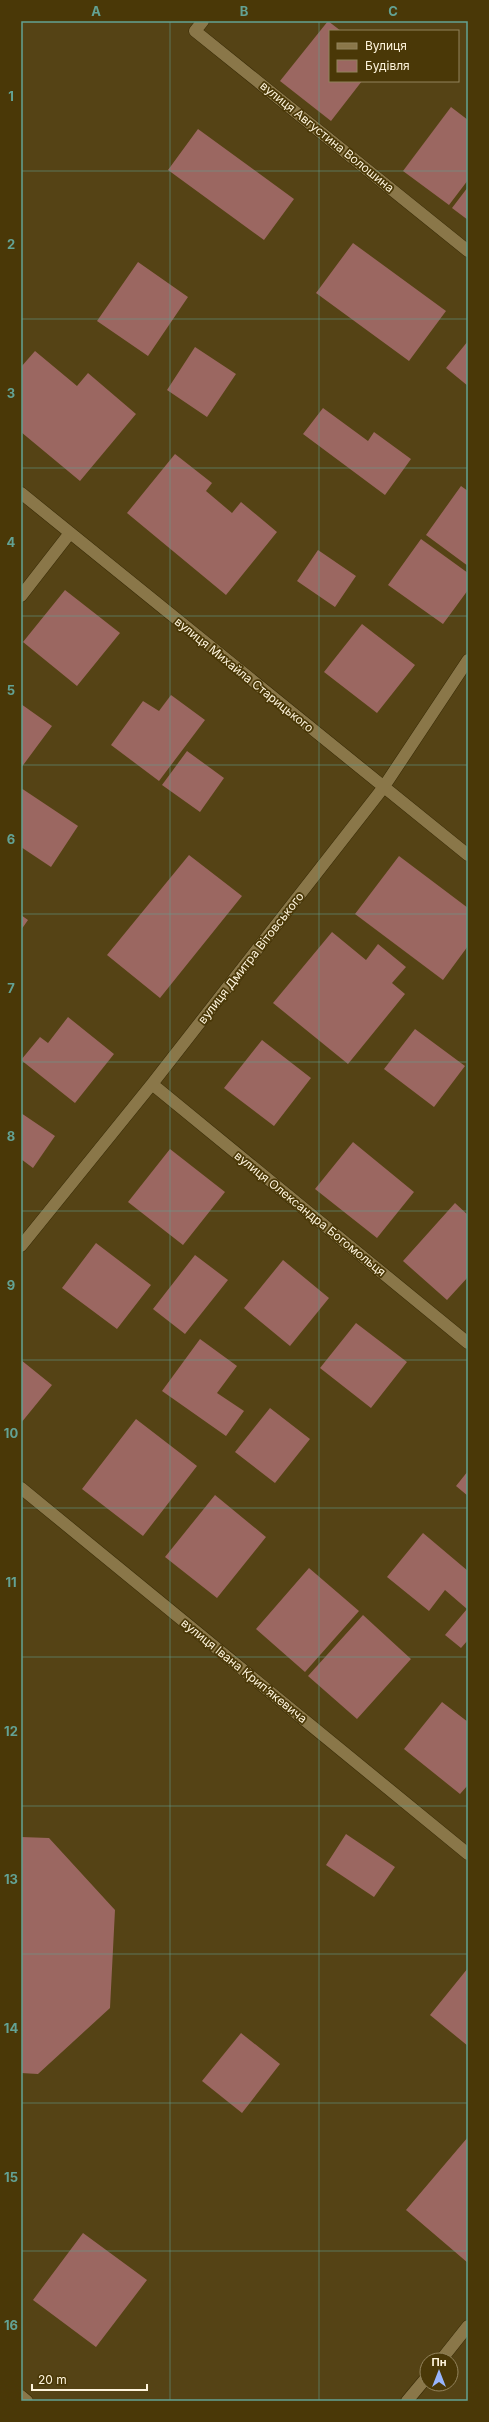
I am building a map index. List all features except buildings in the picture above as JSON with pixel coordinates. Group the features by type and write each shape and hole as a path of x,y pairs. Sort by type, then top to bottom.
{"street":[{"name":"вулиця Августина Волошина","path":"203,21 195,31 468,251"},
{"name":"вулиця Михайла Старицького","path":"21,493 383,788 468,855"},
{"path":"21,596 70,533"},
{"name":"вулиця Дмитра Вітовського","path":"21,1246 152,1084 383,788 468,660"},
{"name":"вулиця Олександра Богомольця","path":"152,1084 468,1343"},
{"name":"вулиця Івана Крипʼякевича","path":"21,1488 468,1854"},
{"path":"447,2352 468,2326"},
{"path":"407,2401 419,2387"},
{"path":"21,2396 27,2401"}]}
